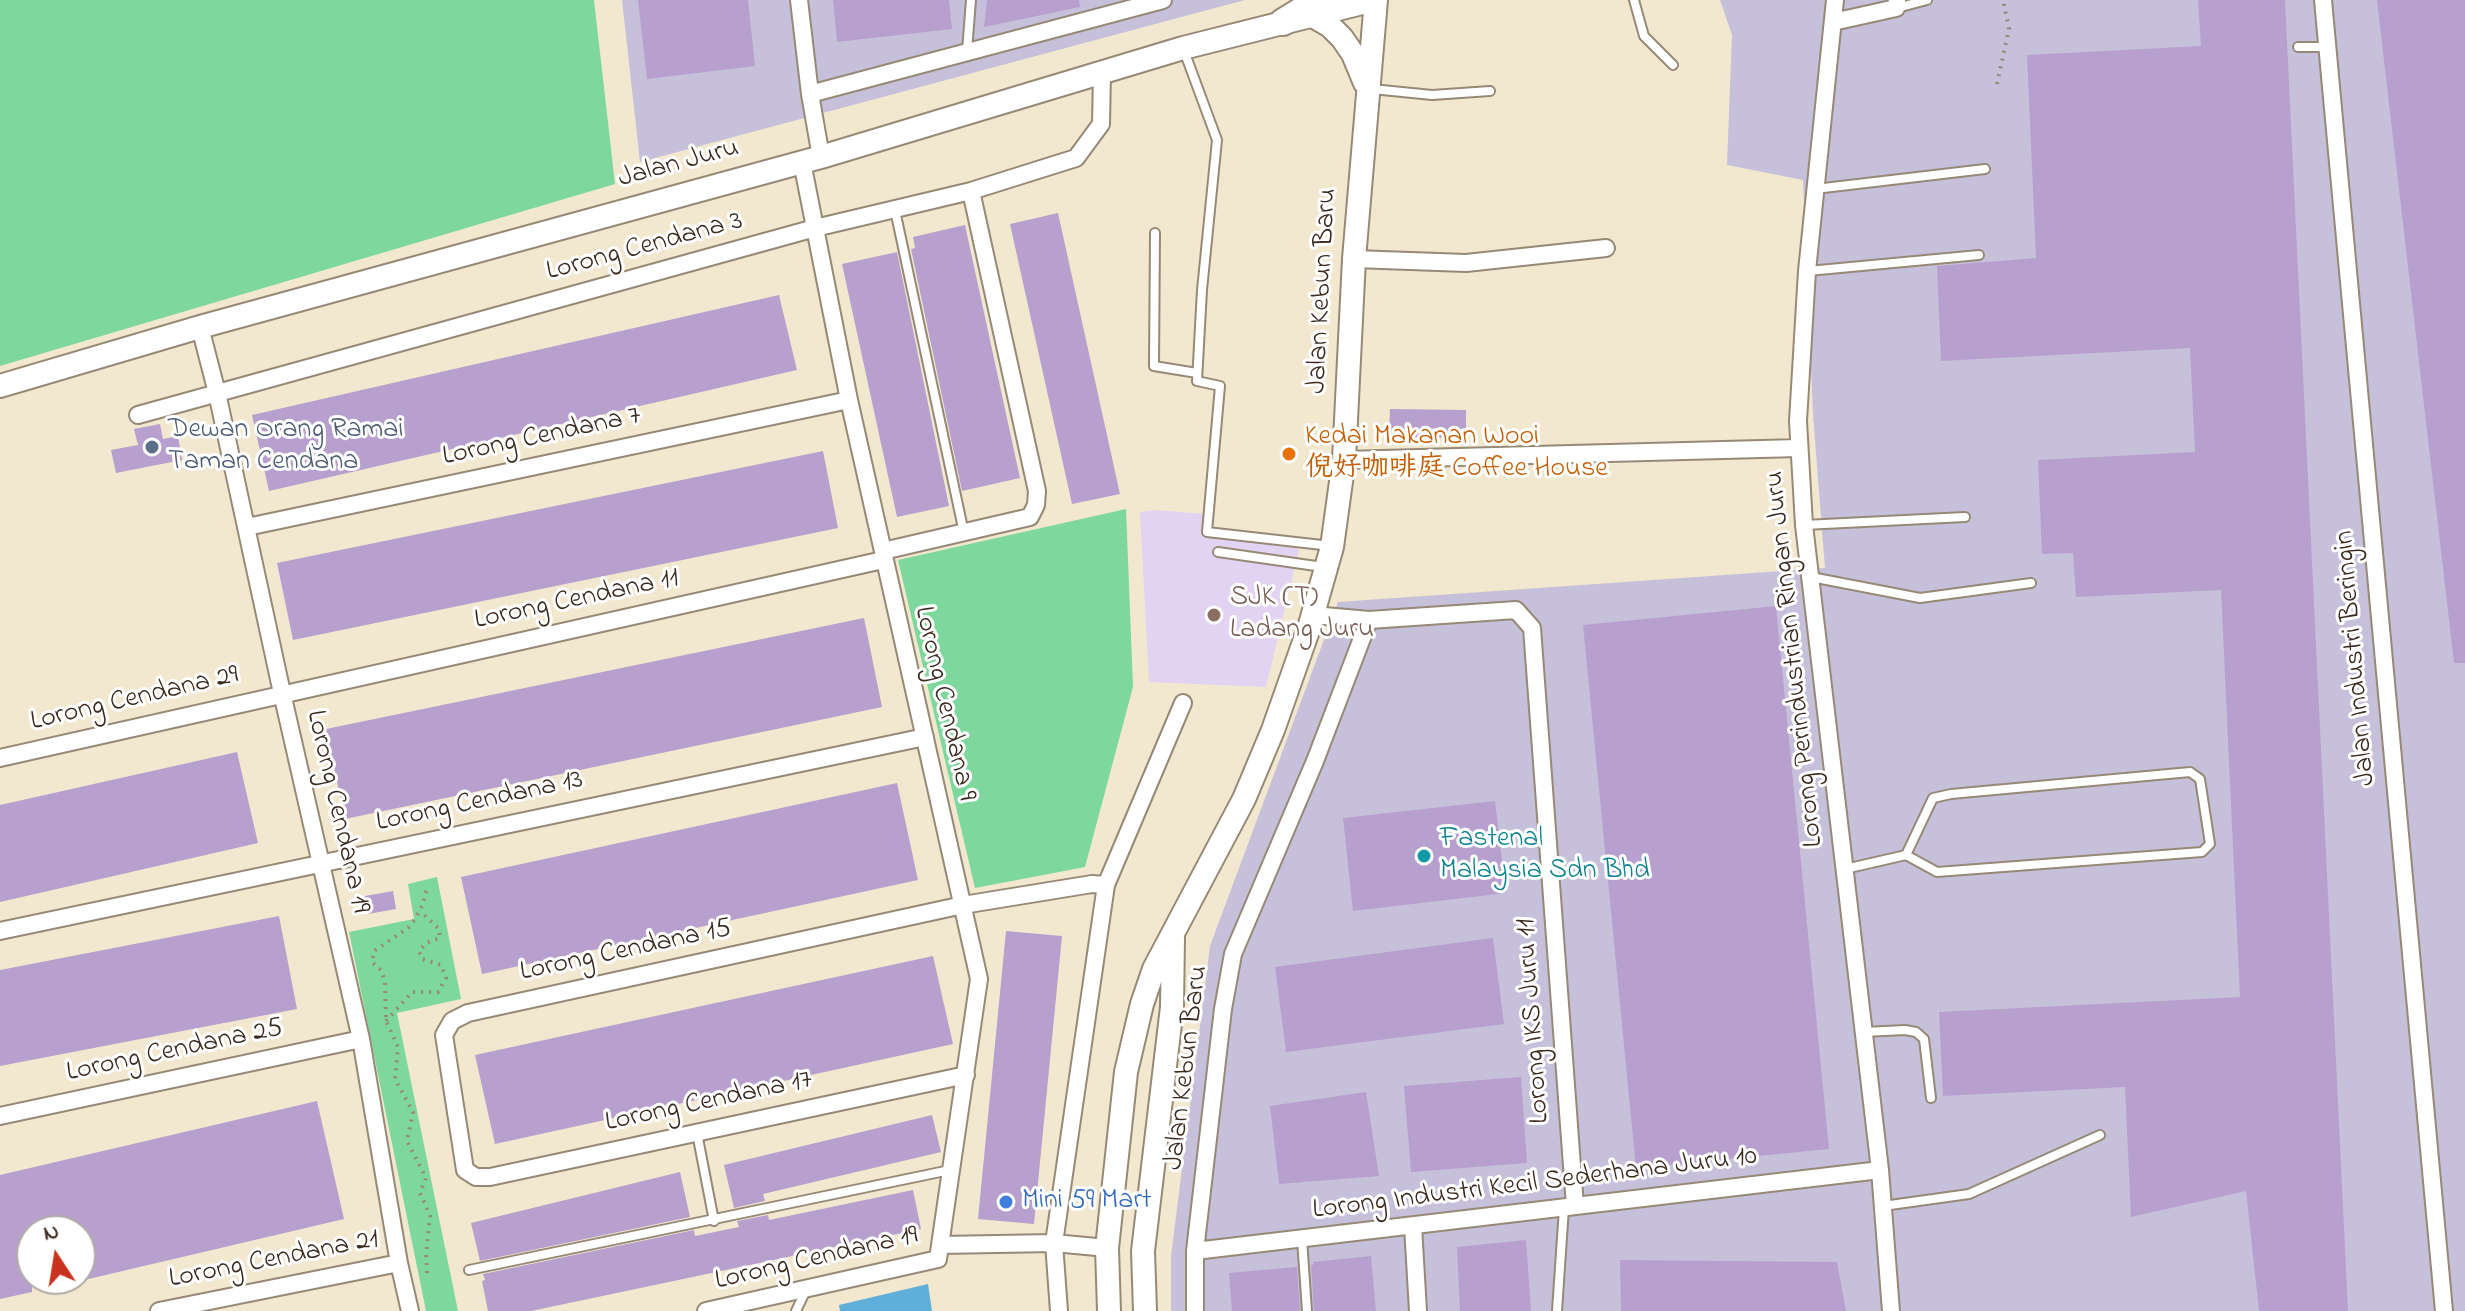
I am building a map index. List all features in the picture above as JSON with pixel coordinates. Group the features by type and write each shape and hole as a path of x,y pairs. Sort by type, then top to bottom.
{"main road":[{"path":"1283,22 1315,8"}],"street":[{"name":"Lorong Cendana 9","path":"799,0 810,94 815,228 849,400 979,979 939,1252"},
{"path":"810,94 967,52 1100,9 1163,0"},
{"path":"1315,8 1375,0"},
{"name":"Jalan Kebun Baru","path":"1109,1311 1107,1248 1126,1072 1154,969 1244,799 1273,730 1330,557 1344,460 1354,259 1375,0"},
{"name":"Lorong Perindustrian Ringan Juru","path":"1835,0 1807,271 1799,448 1804,525 1880,1170 1891,1311"},
{"name":"Jalan Industri Beringin","path":"2323,0 2444,1311"},
{"path":"1833,22 1896,4"},
{"path":"1315,8 1353,54 1367,88"},
{"name":"Jalan Juru","path":"0,386 200,327 811,160 1183,48 1283,22"},
{"name":"Lorong Cendana 3","path":"138,415 815,228 971,191 1076,158 1101,124 1102,73"},
{"name":"Lorong Cendana 11","path":"282,693 883,555 1030,517 1036,505 1037,491 971,191"},
{"path":"1354,259 1466,263 1606,248"},
{"name":"Lorong Cendana 19","path":"200,327 361,1039 410,1311"},
{"name":"Lorong Cendana 7","path":"247,527 849,400"},
{"path":"1344,460 1799,448"},
{"name":"Lorong IKS Juru 11","path":"1313,615 1369,620 1516,610 1532,628 1570,1207"},
{"name":"Jalan Kebun Baru","path":"1195,1311 1195,1251 1223,1009 1233,954 1315,761 1369,620"},
{"name":"Lorong Cendana 29","path":"0,758 282,693"},
{"path":"1059,1311 1054,1243 1106,885 1183,703"},
{"name":"Lorong Cendana 13","path":"0,931 925,737"},
{"name":"Lorong Cendana 15","path":"465,1170 444,1035 452,1021 468,1013 963,905 1092,884 1106,885"},
{"name":"Jalan Kebun Baru","path":"1145,1311 1143,1251 1172,1007 1173,937"},
{"name":"Lorong Cendana 25","path":"0,1116 361,1039"},
{"name":"Lorong Cendana 17","path":"465,1170 476,1177 490,1177 966,1075"},
{"name":"Lorong Industri Kecil Sederhana Juru 10","path":"1195,1251 1880,1170"},
{"path":"1413,1226 1418,1311"},
{"name":"Lorong Cendana 19","path":"706,1311 807,1289 939,1252 1054,1243 1107,1248"},
{"name":"Lorong Cendana 21","path":"159,1311 399,1263"}],"lane":[{"path":"967,52 971,0"},
{"path":"1634,0 1644,36 1673,65"},
{"path":"1896,4 1927,0"},
{"path":"2298,47 2327,47"},
{"path":"1183,48 1217,140 1197,373 1197,381 1220,386 1207,532 1330,557"},
{"path":"1367,88 1432,95 1490,91"},
{"path":"1814,189 1985,169"},
{"path":"895,210 964,533"},
{"path":"1155,233 1154,366 1197,373"},
{"path":"1807,271 1979,255"},
{"path":"1804,525 1965,517"},
{"path":"1218,552 1330,557"},
{"path":"1811,577 1920,598 2031,583"},
{"path":"1845,869 1906,855 1937,872 2202,852 2210,844 2200,779 2190,772 1933,798 1906,855"},
{"path":"1864,1032 1905,1030 1916,1032 1924,1039 1931,1098"},
{"path":"697,1132 714,1221"},
{"path":"1883,1206 1969,1194 2100,1135"},
{"path":"469,1270 951,1170"},
{"path":"1557,1311 1570,1207"},
{"path":"1302,1239 1307,1311"},
{"path":"796,1311 807,1289"}],"path":[{"path":"1997,84 2009,29 2003,0"},
{"path":"427,1273 430,1216 420,1193 426,1178 407,1141 413,1112 395,1079 398,1047 386,1021 385,981 381,970 372,962 374,951 408,928 420,911 429,886"},
{"path":"386,1021 412,992 438,992 446,978 441,965 422,959 419,951 426,943 440,938 439,929 420,911"}],"shaded area":[{"path":"622,0 1245,0 640,162"},
{"path":"1720,0 2465,0 2465,1311 1171,1311 1171,1256 1210,946 1338,602 1825,568 1813,415 1803,180 1727,165 1732,35"},
{"name":"SJK (T) Ladang Juru","path":"1156,510 1203,514 1202,535 1299,549 1266,687 1149,682 1140,512"}],"green space":[{"path":"0,0 594,0 615,184 0,366"},
{"path":"1126,509 1133,687 1085,867 975,888 898,560"},
{"path":"437,877 461,999 397,1013 458,1311 426,1311 349,932 414,919 408,884"}],"water":[{"path":"928,1284 932,1311 840,1311 839,1305"}],"building":[{"path":"638,0 748,0 755,66 647,79"},
{"path":"833,0 949,0 952,29 837,42"},
{"path":"987,0 1079,0 1080,7 984,27"},
{"path":"2198,0 2285,0 2348,1311 2259,1311 2246,1191 2131,1217 2125,1087 1943,1096 1939,1012 2240,997 2221,590 2076,597 2073,553 2042,554 2038,460 2195,452 2190,348 1941,361 1937,266 2036,258 2027,55 2201,46"},
{"path":"2377,0 2465,0 2465,663 2454,663"},
{"path":"1058,213 1120,494 1072,504 1010,224"},
{"path":"965,225 1020,478 962,491 911,249 915,248 913,237"},
{"path":"897,252 949,506 897,517 842,264"},
{"path":"779,295 797,370 269,491 252,415"},
{"path":"1390,409 1466,410 1466,438 1389,437"},
{"name":"Dewan Orang Ramai Taman Cendana","path":"160,424 163,439 178,436 182,460 116,473 111,450 138,445 134,429"},
{"path":"823,451 838,528 293,640 277,563"},
{"path":"1776,606 1829,1149 1636,1168 1583,625"},
{"path":"864,618 882,707 345,819 326,729"},
{"path":"237,752 258,843 0,902 0,805"},
{"path":"897,783 918,880 482,974 461,877"},
{"name":"Fastenal Malaysia Sdn Bhd","path":"1495,801 1506,893 1353,911 1343,818"},
{"path":"393,891 396,909 368,914 365,896"},
{"path":"279,916 297,1009 0,1066 0,970"},
{"path":"1006,931 1062,936 1034,1224 978,1219"},
{"path":"1493,938 1504,1024 1286,1052 1275,967"},
{"path":"933,956 953,1044 495,1144 475,1055"},
{"path":"1521,1077 1527,1163 1411,1172 1404,1086"},
{"path":"1366,1092 1379,1176 1279,1184 1270,1106"},
{"path":"317,1101 344,1219 96,1277 96,1215 16,1215 18,1295 0,1299 0,1175"},
{"path":"932,1115 941,1152 763,1194 765,1201 734,1208 724,1165"},
{"path":"680,1172 690,1217 480,1261 471,1223"},
{"path":"913,1190 921,1229 531,1311 488,1311 483,1274 694,1230 695,1236 739,1227 737,1221 768,1215 769,1220"},
{"path":"1526,1240 1531,1311 1460,1311 1457,1247"},
{"path":"1371,1256 1376,1311 1314,1311 1313,1262"},
{"path":"1620,1260 1837,1262 1846,1311 1621,1311"},
{"path":"1297,1267 1300,1311 1232,1311 1229,1273"}],"place":[{"name":"Dewan Orang Ramai Taman Cendana","path":"152,447"},
{"name":"Kedai Makanan Wooi 倪好咖啡庭 Coffee House","path":"1289,454"},
{"name":"SJK (T) Ladang Juru","path":"1214,615"},
{"name":"Fastenal Malaysia Sdn Bhd","path":"1424,856"},
{"name":"Mini 59 Mart","path":"1006,1202"}]}
